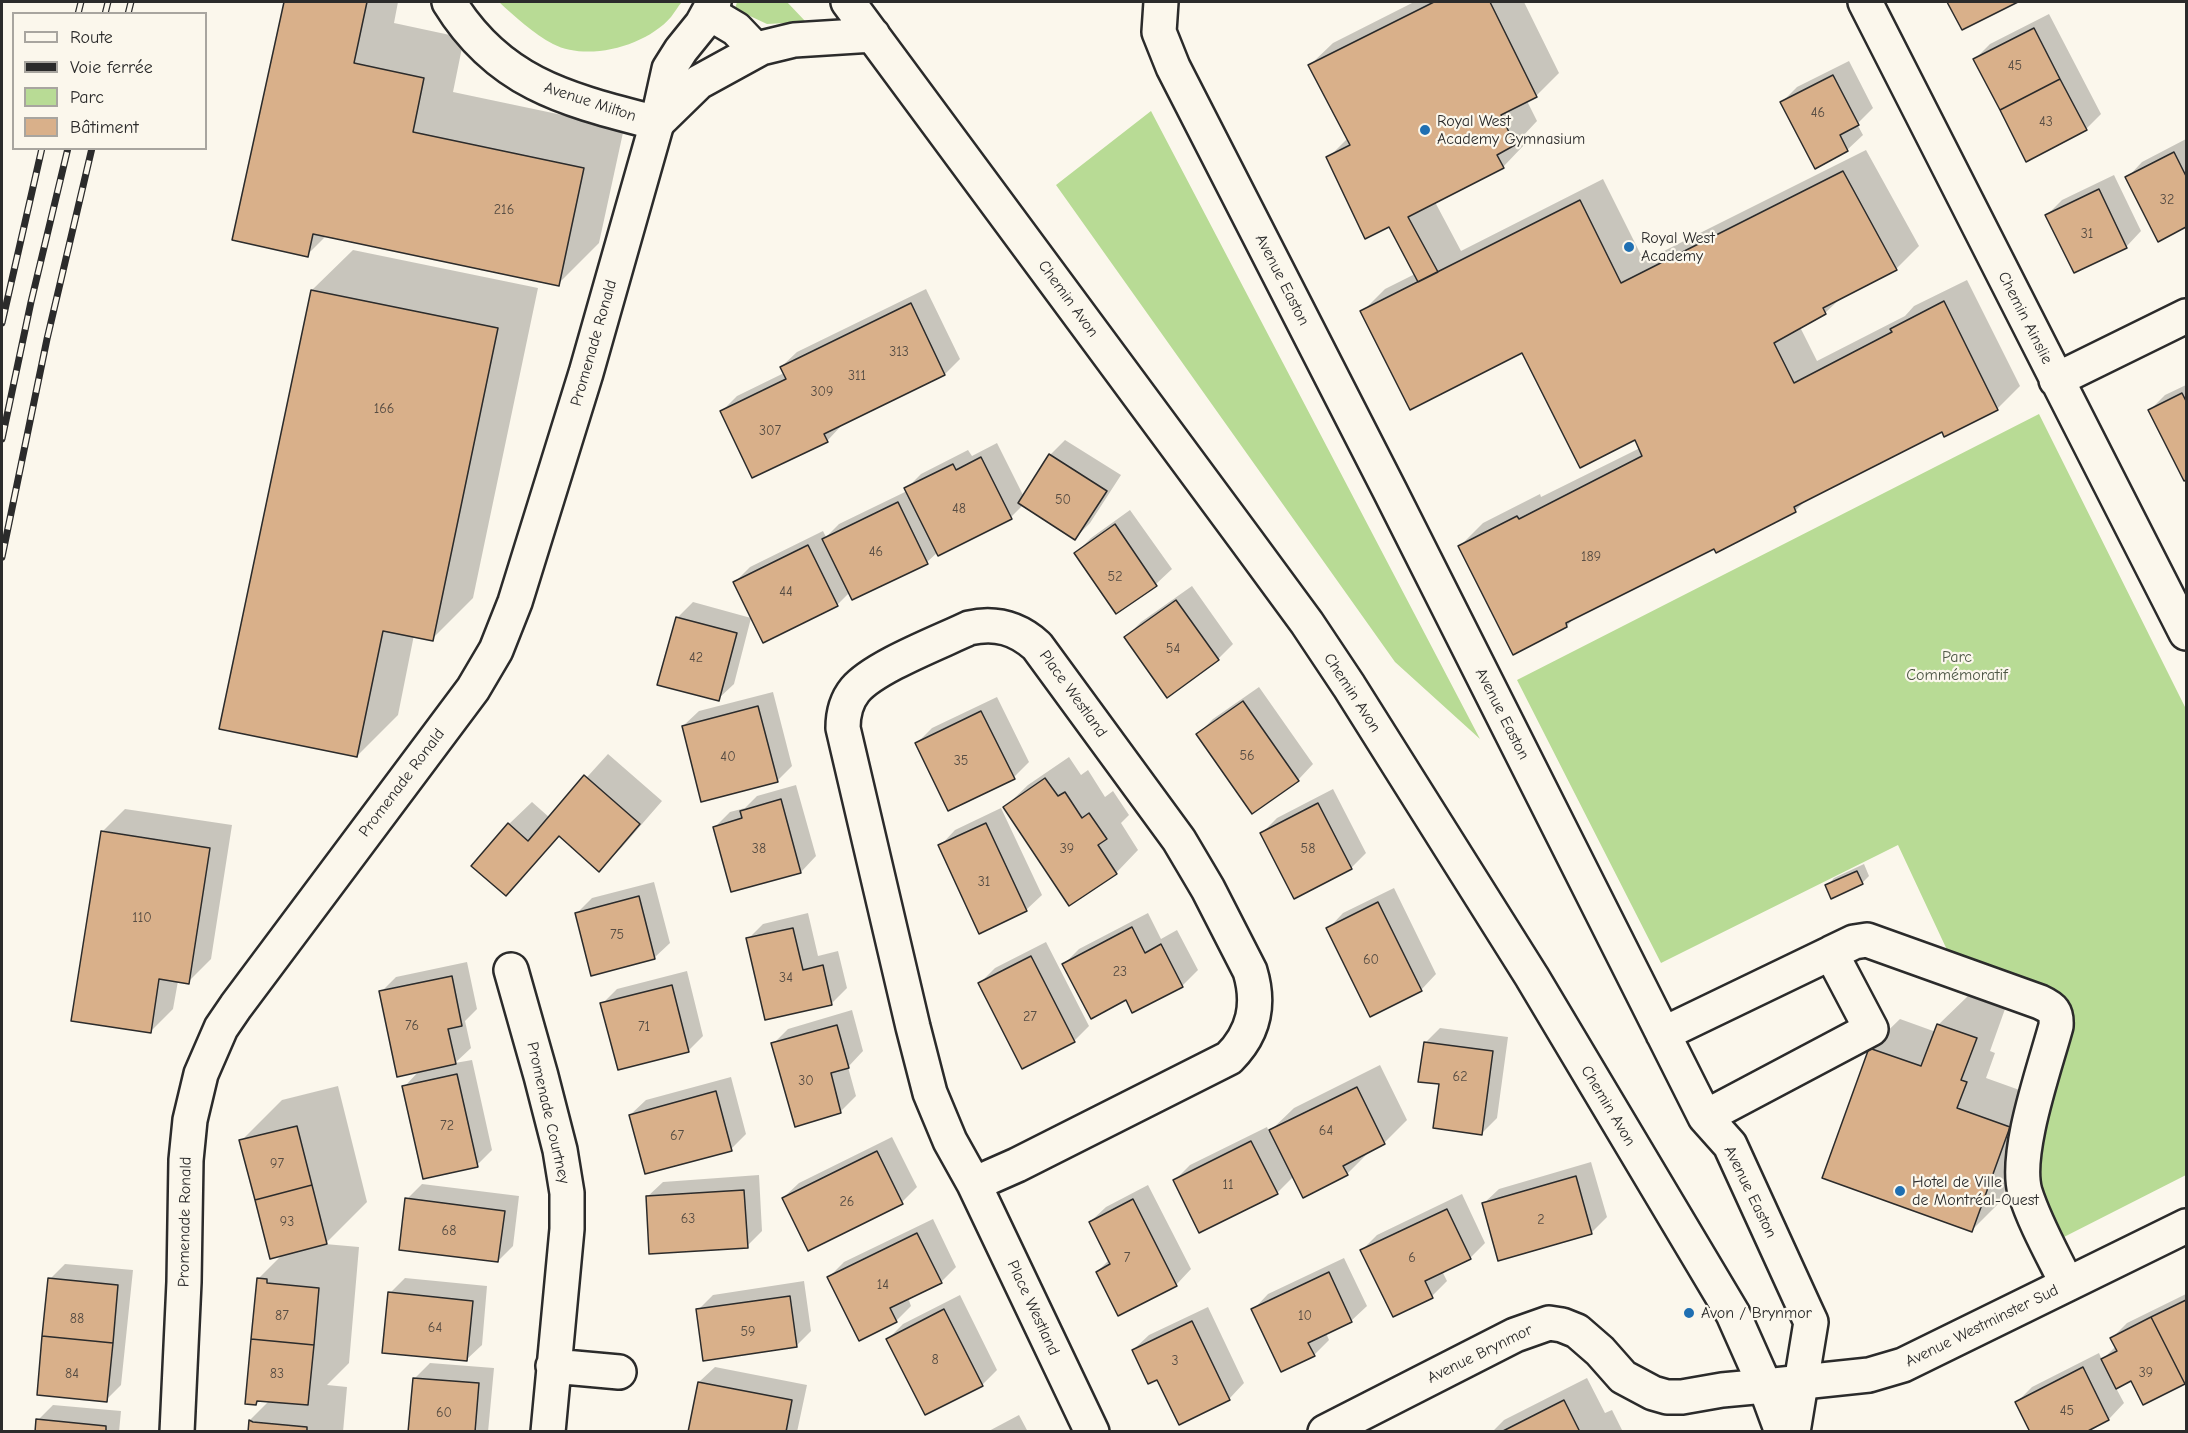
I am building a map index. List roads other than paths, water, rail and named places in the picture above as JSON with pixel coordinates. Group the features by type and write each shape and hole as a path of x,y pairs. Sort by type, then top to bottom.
{"street":[{"name":"Avenue Milton","path":"449,2 480,42 508,68 527,80 583,103 657,123"},
{"name":"Chemin Avon","path":"848,2 1287,596 1349,686 1532,977 1733,1314 1782,1431"},
{"name":"Avenue Easton","path":"1161,2 1158,32 1165,52 1705,1117 1730,1145 1811,1323 1793,1431"},
{"name":"Chemin Ainslie","path":"1865,2 2187,633"},
{"name":"Promenade Ronald","path":"177,1431 184,1282 186,1160 190,1120 201,1074 221,1028 236,1006 473,689 496,650 514,602 586,373 657,123 669,69 712,7"},
{"path":"712,7 756,50"},
{"path":"657,123 699,82 756,50 778,42 873,35"},
{"path":"2056,380 2187,316"},
{"name":"Place Westland","path":"974,1184 1229,1058 1249,1032 1256,1001 1250,971 1195,865 1169,825 1037,646 1026,636 1011,628 984,625 969,628 879,671 863,682 848,700 843,728 921,1064 938,1116 974,1184 1092,1431"},
{"path":"1663,1034 1854,942 1867,940 2024,996 2055,1010 2056,1026 2028,1128 2022,1176 2029,1201 2067,1284"},
{"path":"1705,1117 1871,1029 1831,953"},
{"name":"Promenade Courtney","path":"511,969 542,1076 560,1150 567,1192 567,1229 548,1431"},
{"name":"Avenue Westminster Sud","path":"1765,1386 1869,1375 1903,1365 2187,1226"},
{"name":"Avenue Brynmor","path":"1325,1431 1515,1335 1549,1323 1577,1331 1600,1351 1623,1377 1653,1393 1667,1397 1689,1396 1765,1386"},
{"path":"553,1366 619,1372"}],"railway":[{"path":"78,12 81,2"},
{"path":"106,12 108,2"},
{"path":"128,12 131,2"},
{"path":"2,323 42,150"},
{"path":"2,439 31,302 68,150"},
{"path":"2,557 47,339 92,150"}],"place":[{"name":"Royal West Academy Gymnasium","path":"1425,130"},
{"name":"Royal West Academy","path":"1629,247"},
{"name":"Hotel de Ville de Montréal-Ouest","path":"1900,1191"},
{"name":"Avon / Brynmor","path":"1689,1313"}],"park label":[{"name":"Parc Commémoratif","path":"1957,666"}]}
